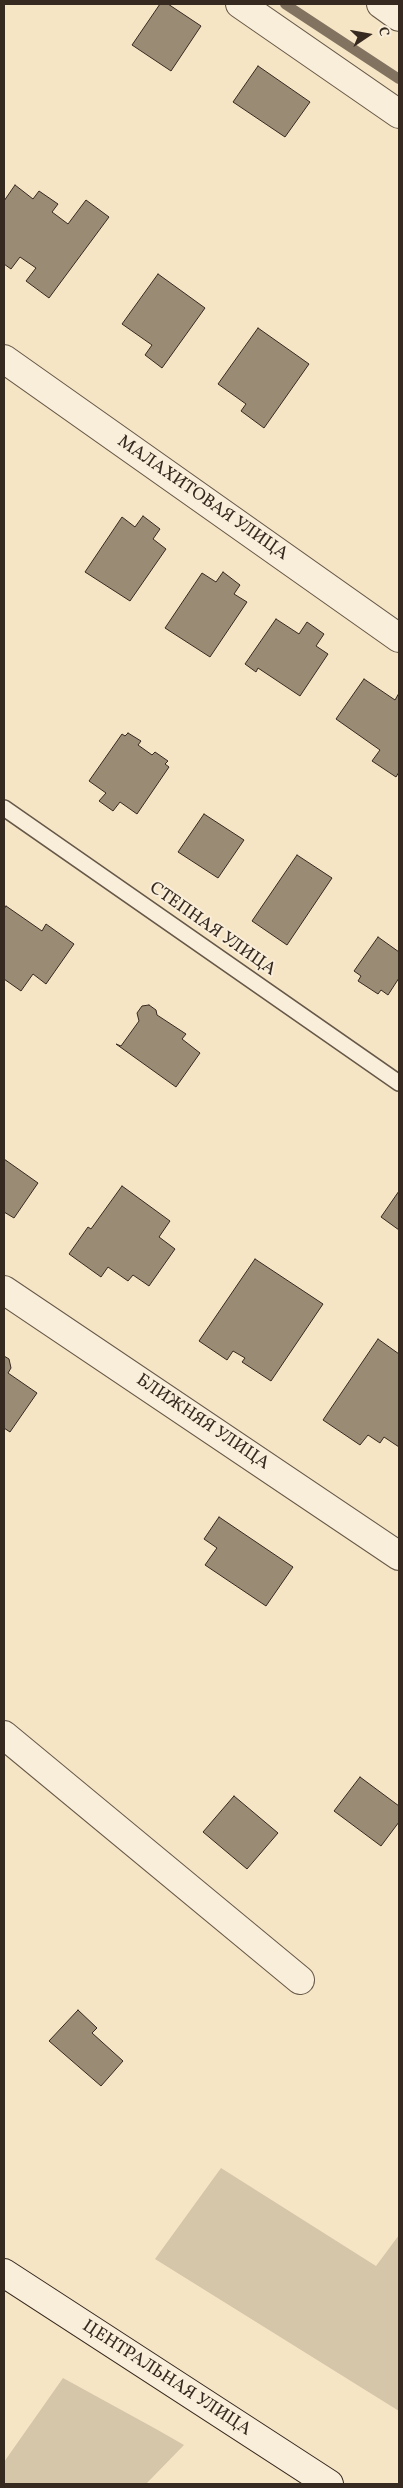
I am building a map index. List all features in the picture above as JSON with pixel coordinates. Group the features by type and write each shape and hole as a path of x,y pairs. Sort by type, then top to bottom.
{"street":[{"path":"240,4 399,114"},
{"path":"380,4 399,17"},
{"name":"МАЛАХИТОВАЯ УЛИЦА","path":"4,360 399,638"},
{"name":"БЛИЖНЯЯ УЛИЦА","path":"4,1290 399,1556"},
{"path":"4,1735 300,1980"},
{"name":"ЦЕНТРАЛЬНАЯ УЛИЦА","path":"4,2273 329,2484"}],"lane":[{"name":"СТЕПНАЯ УЛИЦА","path":"4,808 399,1083"}],"shaded area":[{"path":"221,2168 376,2266 399,2235 399,2411 155,2259"},
{"path":"63,2378 184,2445 146,2484 4,2484 4,2462"}],"building":[{"path":"160,4 168,4 201,26 171,71 132,45"},
{"path":"258,66 310,102 285,137 233,102"},
{"path":"15,185 33,199 39,191 58,204 52,212 68,224 86,200 109,217 49,298 26,281 36,268 20,257 11,269 4,264 4,201"},
{"path":"158,274 205,308 162,368 145,355 152,345 122,324"},
{"path":"258,328 309,364 264,428 241,411 246,404 218,384"},
{"path":"143,516 160,529 153,539 166,549 130,601 85,572 122,517 135,527"},
{"path":"223,572 240,585 234,594 247,602 210,657 165,628 202,573 216,582"},
{"path":"276,619 299,634 307,622 324,634 316,646 328,654 300,696 258,668 256,672 245,664"},
{"path":"364,679 395,700 399,693 399,772 396,777 372,761 380,750 336,719"},
{"path":"128,733 141,741 138,745 152,755 155,752 168,761 165,764 169,767 137,814 120,802 113,811 99,801 106,793 89,781 122,734 125,736"},
{"path":"204,814 244,840 218,878 178,852"},
{"path":"297,855 332,878 287,945 252,921"},
{"path":"6,906 42,931 46,924 74,944 46,984 33,974 21,991 4,979 4,909"},
{"path":"378,937 399,952 399,978 388,995 381,990 378,994 358,981 361,976 354,971"},
{"path":"149,1005 156,1010 157,1015 186,1034 182,1039 200,1053 176,1087 116,1044 121,1046 139,1021 137,1013 142,1006"},
{"path":"4,1159 38,1183 14,1218 4,1212"},
{"path":"122,1186 170,1221 159,1237 175,1249 149,1286 133,1275 128,1281 108,1267 101,1277 69,1254 88,1227 91,1229"},
{"path":"399,1191 399,1230 381,1217"},
{"path":"255,1259 323,1304 271,1381 242,1362 245,1358 233,1351 227,1360 199,1341"},
{"path":"378,1339 399,1354 399,1447 384,1437 380,1443 368,1435 360,1445 323,1420"},
{"path":"4,1356 9,1359 11,1368 8,1373 37,1393 10,1432 4,1428"},
{"path":"219,1517 293,1567 266,1606 205,1565 217,1548 204,1539"},
{"path":"360,1777 399,1806 399,1822 381,1846 334,1811"},
{"path":"234,1796 278,1833 247,1869 203,1832"},
{"path":"78,2010 97,2028 92,2033 123,2061 101,2086 49,2041"}],"waterway":[{"path":"285,4 399,79"}]}
